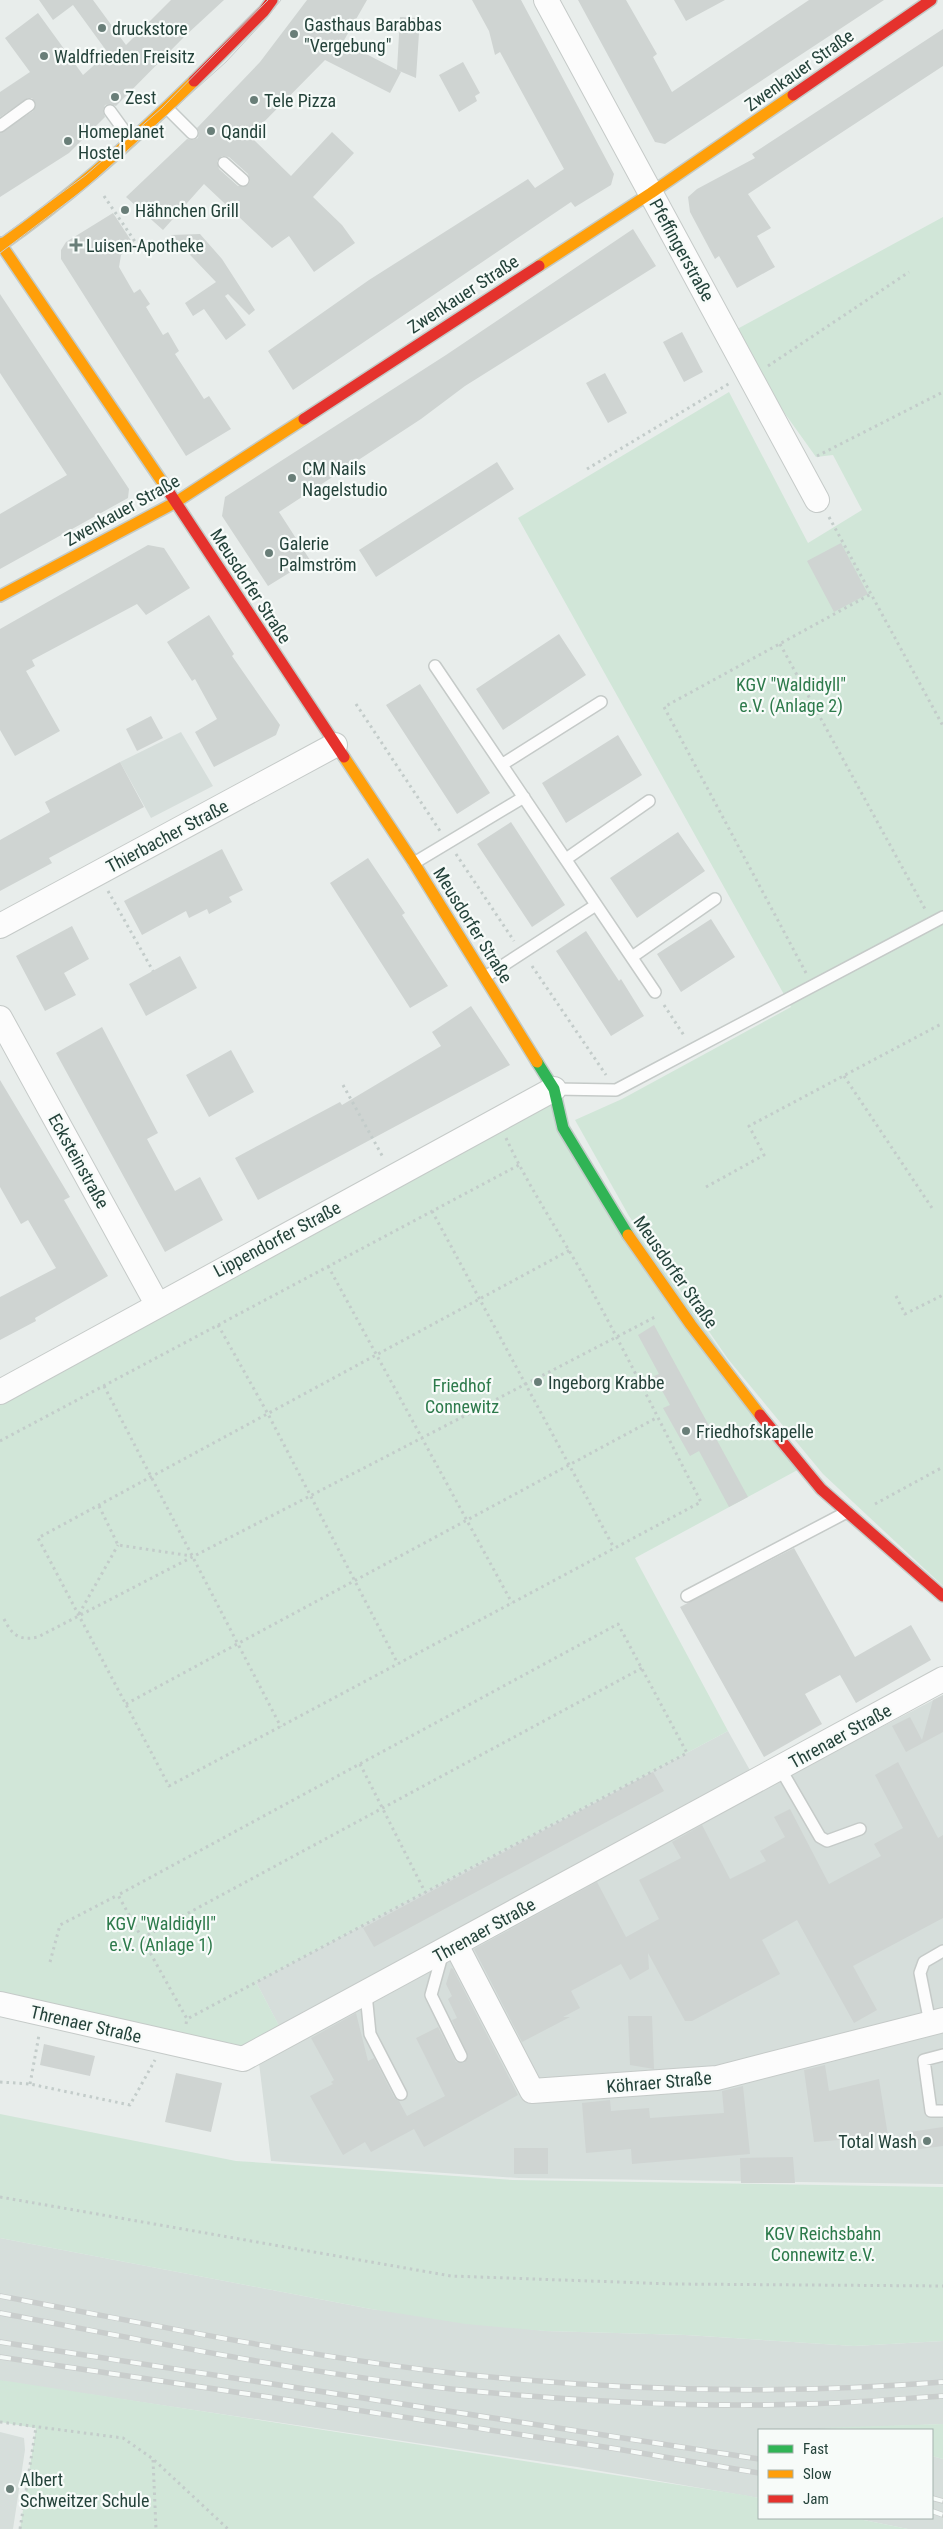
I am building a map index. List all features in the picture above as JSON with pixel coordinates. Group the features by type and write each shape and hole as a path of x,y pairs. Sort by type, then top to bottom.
{"street":[{"name":"Pfeffingerstraße","path":"546,0 817,500"},
{"name":"Zwenkauer Straße","path":"0,596 176,502 650,193 931,0"},
{"path":"0,244 92,177 167,108 264,4"},
{"name":"Meusdorfer Straße","path":"0,244 176,502 414,863 554,1088 564,1128 625,1231 657,1278 754,1408 821,1489 943,1596"},
{"name":"Thierbacher Straße","path":"0,926 335,745"},
{"name":"Ecksteinstraße","path":"0,1018 157,1304"},
{"name":"Lippendorfer Straße","path":"0,1392 157,1304 554,1088"},
{"name":"Threnaer Straße","path":"0,2004 43,2014 175,2036 243,2059 450,1949 943,1679"},
{"name":"Köhraer Straße","path":"450,1949 532,2091 717,2078 937,2021"}],"lane":[{"path":"0,126 29,105"},
{"path":"167,108 192,133"},
{"path":"110,112 131,140"},
{"path":"224,163 243,180"},
{"path":"435,666 503,764 655,992"},
{"path":"503,764 601,702"},
{"path":"414,863 524,797"},
{"path":"566,859 649,801"},
{"path":"632,957 715,899"},
{"path":"485,977 596,906"},
{"path":"554,1088 616,1090 943,917"},
{"path":"686,1596 850,1515"},
{"path":"780,1768 820,1838 827,1841 860,1829"},
{"path":"450,1949 431,1995 461,2056"},
{"path":"937,2021 920,1973 924,1962 943,1951"},
{"path":"366,1994 370,2034 401,2094"},
{"path":"937,2111 924,2060 943,2055"}],"path":[{"path":"92,177 136,243"},
{"path":"587,469 749,375 909,272"},
{"path":"798,464 943,392"},
{"path":"817,500 836,526 943,726"},
{"path":"813,986 664,707 871,594"},
{"path":"780,644 932,922"},
{"path":"356,704 616,1090"},
{"path":"98,873 153,971"},
{"path":"655,992 692,1049"},
{"path":"706,1187 764,1156 749,1126 943,1023"},
{"path":"844,1076 934,1211"},
{"path":"343,1085 372,1136"},
{"path":"498,1120 519,1165 570,1250 617,1336 701,1502 169,1786 38,1538 570,1250"},
{"path":"0,1441 519,1165"},
{"path":"432,1211 614,1548"},
{"path":"328,1266 512,1603"},
{"path":"896,1296 905,1314 943,1295"},
{"path":"4,1619 12,1633 28,1640 38,1637 422,1436 651,1319"},
{"path":"218,1325 268,1414 398,1664"},
{"path":"104,1386 280,1727"},
{"path":"126,1704 658,1417"},
{"path":"850,1515 943,1467"},
{"path":"99,1506 118,1545"},
{"path":"118,1545 193,1556"},
{"path":"78,1615 118,1545"},
{"path":"0,2082 30,2084 130,2105 187,2019 688,1753 618,1624 60,1925 50,1962"},
{"path":"142,1938 642,1668"},
{"path":"360,1764 425,1892"},
{"path":"118,1895 187,2019"},
{"path":"30,2084 43,2014"},
{"path":"0,2197 451,2276 673,2284 943,2286"},
{"path":"0,2422 123,2438 153,2459 228,2529"},
{"path":"20,2529 36,2428"},
{"path":"153,2459 156,2529"}],"shaded area":[{"path":"181,732 213,786 151,818 120,762"},
{"path":"943,1695 943,2184 519,2178 271,2161 259,2063 290,2047 256,1982 728,1731 761,1790"},
{"path":"0,2238 371,2309 545,2331 686,2335 854,2346 943,2341 943,2424 819,2429 758,2429 758,2498 577,2467 0,2381"},
{"name":"Albert Schweitzer Schule","path":"0,2432 24,2438 25,2450 13,2529 0,2529"},
{"path":"933,2456 943,2459 943,2529 908,2529 859,2519 933,2519"}],"green space":[{"name":"KGV \"Waldidyll\" e.V. (Anlage 2)","path":"943,217 943,1586 823,1474 728,1359 629,1216 575,1120 622,1099 791,1007 518,518 729,392 808,543 862,510 833,455 816,457 728,334"},
{"name":"Friedhof Connewitz","path":"554,1089 563,1128 803,1467 635,1558 728,1731 256,1982 285,2037 243,2059 0,2004 0,1392"},
{"name":"KGV Reichsbahn Connewitz e.V.","path":"0,2114 236,2161 513,2180 943,2187 943,2341 854,2346 686,2335 545,2331 466,2324 371,2309 0,2238"},
{"path":"0,2380 744,2495 758,2498 758,2519 859,2519 908,2529 20,2529 36,2428 0,2422"},
{"path":"943,2424 943,2459 933,2456 933,2429 817,2428"}],"building":[{"path":"39,0 93,0 126,45 171,0 224,0 185,36 116,106 105,105 103,111 105,117 69,153 0,197 0,133 33,111 36,105 32,98 28,98 0,117 0,92 30,72 5,38 38,13 83,75 108,53 73,5 53,20"},
{"path":"307,0 367,0 343,42 401,72 390,93 325,60 250,136 291,176 332,132 354,153 313,197 342,225 355,243 314,272 289,236 272,248 204,184 163,230 126,197 187,139 193,140 198,138 199,132 197,128 260,62","holes":["222,156 229,157 248,174 250,181 248,185 238,186 219,169 217,161"]},
{"path":"472,0 521,0 614,174 611,185 575,207 571,202 293,390 268,351 369,280 528,179 535,188 564,169 500,52 495,55 489,31"},
{"path":"578,0 626,0 657,54 653,57 672,92 809,0 884,0 665,144 655,142"},
{"path":"674,0 725,0 686,21"},
{"path":"400,17 420,18 416,78 397,70"},
{"path":"943,29 943,66 748,194 771,228 757,236 775,267 737,288 719,256 715,259 690,212 688,197 697,189 755,158 752,154"},
{"path":"463,62 480,93 475,96 477,101 459,112 439,75"},
{"path":"113,213 134,245 121,255 119,267 134,293 140,289 150,304 146,307 163,335 168,332 179,351 175,354 204,399 209,396 231,429 186,456 61,259 61,250 66,242"},
{"path":"633,229 656,266 465,386 421,419 279,512 310,560 268,586 222,516 225,497 446,355"},
{"path":"200,234 222,259 255,310 249,315 228,294 225,296 246,325 226,340 204,309 193,316 185,303 216,282 171,235"},
{"path":"0,294 129,489 128,498 0,569 0,514 67,475 0,373"},
{"path":"682,332 703,372 684,382 663,342"},
{"path":"605,373 627,413 608,423 586,383"},
{"path":"497,462 514,489 376,577 359,550"},
{"path":"841,543 868,594 834,612 807,561"},
{"path":"148,545 164,548 190,588 146,615 137,604 32,660 35,666 26,671 60,731 15,756 0,730 0,629"},
{"path":"209,615 234,654 232,656 280,725 276,735 214,767 195,732 217,719 195,679 192,681 167,642"},
{"path":"559,634 586,675 503,730 476,689"},
{"path":"420,684 490,793 457,814 386,705"},
{"path":"151,716 163,738 137,751 126,729"},
{"path":"618,735 642,775 566,823 542,783"},
{"path":"120,762 144,807 49,858 52,863 0,891 0,840 50,812 45,802"},
{"path":"511,822 565,905 532,927 477,844"},
{"path":"678,832 705,871 637,918 610,878"},
{"path":"222,849 243,890 229,897 232,902 209,914 207,909 189,918 186,911 142,935 124,901"},
{"path":"368,858 405,913 402,915 448,986 410,1008 330,883"},
{"path":"711,919 735,957 681,992 657,954"},
{"path":"72,926 89,959 64,973 76,995 45,1011 16,956"},
{"path":"586,931 619,981 621,979 644,1016 611,1036 556,951"},
{"path":"180,956 197,988 146,1016 129,984"},
{"path":"471,1006 510,1065 258,1200 235,1158 340,1102 342,1105 441,1046 432,1032"},
{"path":"102,1027 158,1133 147,1139 175,1191 200,1177 223,1220 165,1252 56,1053"},
{"path":"231,1050 254,1092 209,1117 186,1075"},
{"path":"0,1080 70,1197 64,1200 108,1276 35,1318 36,1321 0,1340 0,1297 56,1268 28,1220 21,1224 0,1187"},
{"path":"654,1325 748,1497 729,1507 699,1451 690,1456 663,1408 670,1405 654,1376 659,1374 638,1335"},
{"path":"794,1548 855,1657 911,1625 931,1660 856,1703 840,1675 805,1694 822,1724 764,1757 680,1607"},
{"path":"943,1695 943,1732 906,1752 892,1726 910,1717 922,1740 933,1700"},
{"path":"898,1762 938,1838 943,1835 943,1918 853,1966 877,2010 854,2023 797,1920 762,1940 780,1974 692,2021 685,2021 648,1953 649,1969 630,1980 621,1964 571,1991 580,2008 563,2017 570,2017 522,2042 474,1949 597,1882 626,1937 659,1919 639,1880 681,1858 672,1842 702,1825 730,1879 766,1861 760,1851 785,1837 774,1817 790,1809 829,1884 881,1856 874,1844 903,1828 875,1775"},
{"path":"653,1772 664,1791 374,1947 363,1928"},
{"path":"451,1968 518,2095 424,2147 414,2129 371,2152 365,2142 343,2155 310,2096 333,2084 331,2082 334,2080 311,2038 356,2013 368,2061 374,2058 394,2097 399,2101 407,2116 445,2096 416,2038 438,2027 456,2062 464,2063 468,2057 452,2020 457,2018 448,1999 452,1996 446,1984"},
{"path":"628,2016 652,2016 654,2069 630,2065"},
{"path":"44,2044 95,2056 90,2076 40,2065"},
{"path":"825,2065 829,2091 879,2079 888,2136 814,2142 804,2070"},
{"path":"176,2073 222,2083 211,2132 165,2122"},
{"path":"743,2086 750,2154 632,2164 631,2149 586,2153 582,2103 610,2100 611,2111 649,2108 650,2118 724,2113 722,2091"},
{"name":"Total Wash","path":"943,2127 943,2146 912,2150 910,2132"},
{"path":"514,2148 548,2148 548,2174 514,2174"},
{"path":"793,2157 795,2183 741,2183 740,2158"}],"tram line":[{"path":"0,238 86,175 162,108 268,0"},
{"path":"0,253 86,188 226,62 281,0"}],"railway":[{"path":"0,2296 172,2329 346,2359 521,2380 642,2387 762,2390 823,2389 943,2382"},
{"path":"0,2313 288,2366 403,2383 504,2394 633,2403 719,2405 857,2402 943,2396"},
{"path":"0,2342 758,2459"},
{"path":"0,2357 611,2448 758,2473"},
{"path":"933,2498 943,2501"},
{"path":"933,2511 943,2515"}],"traffic: fast":[{"path":"537,1062 554,1089 563,1128 628,1235"}],"traffic: slow":[{"path":"0,246 100,168 194,81"},
{"path":"539,266 651,193 793,95"},
{"path":"0,243 165,486"},
{"path":"0,596 176,502 304,419"},
{"path":"344,757 414,863 537,1062"},
{"path":"628,1235 691,1325 760,1415"}],"traffic: jam":[{"path":"194,81 264,11 272,0"},
{"path":"793,95 931,0"},
{"path":"304,419 539,266"},
{"path":"165,486 344,757"},
{"path":"760,1415 821,1489 943,1596"}],"place":[{"name":"druckstore","path":"102,28"},
{"name":"Gasthaus Barabbas \"Vergebung\"","path":"294,34"},
{"name":"Waldfrieden Freisitz","path":"44,56"},
{"name":"Zest","path":"115,97"},
{"name":"Tele Pizza","path":"254,100"},
{"name":"Qandil","path":"211,131"},
{"name":"Homeplanet Hostel","path":"68,141"},
{"name":"Hähnchen Grill","path":"125,210"},
{"name":"Luisen-Apotheke","path":"76,245"},
{"name":"CM Nails Nagelstudio","path":"292,478"},
{"name":"Galerie Palmström","path":"269,553"},
{"name":"Ingeborg Krabbe","path":"538,1382"},
{"name":"Friedhofskapelle","path":"686,1431"},
{"name":"Total Wash","path":"927,2141"},
{"name":"Albert Schweitzer Schule","path":"10,2489"}],"park label":[{"name":"KGV \"Waldidyll\" e.V. (Anlage 1)","path":"161,1934"}]}
